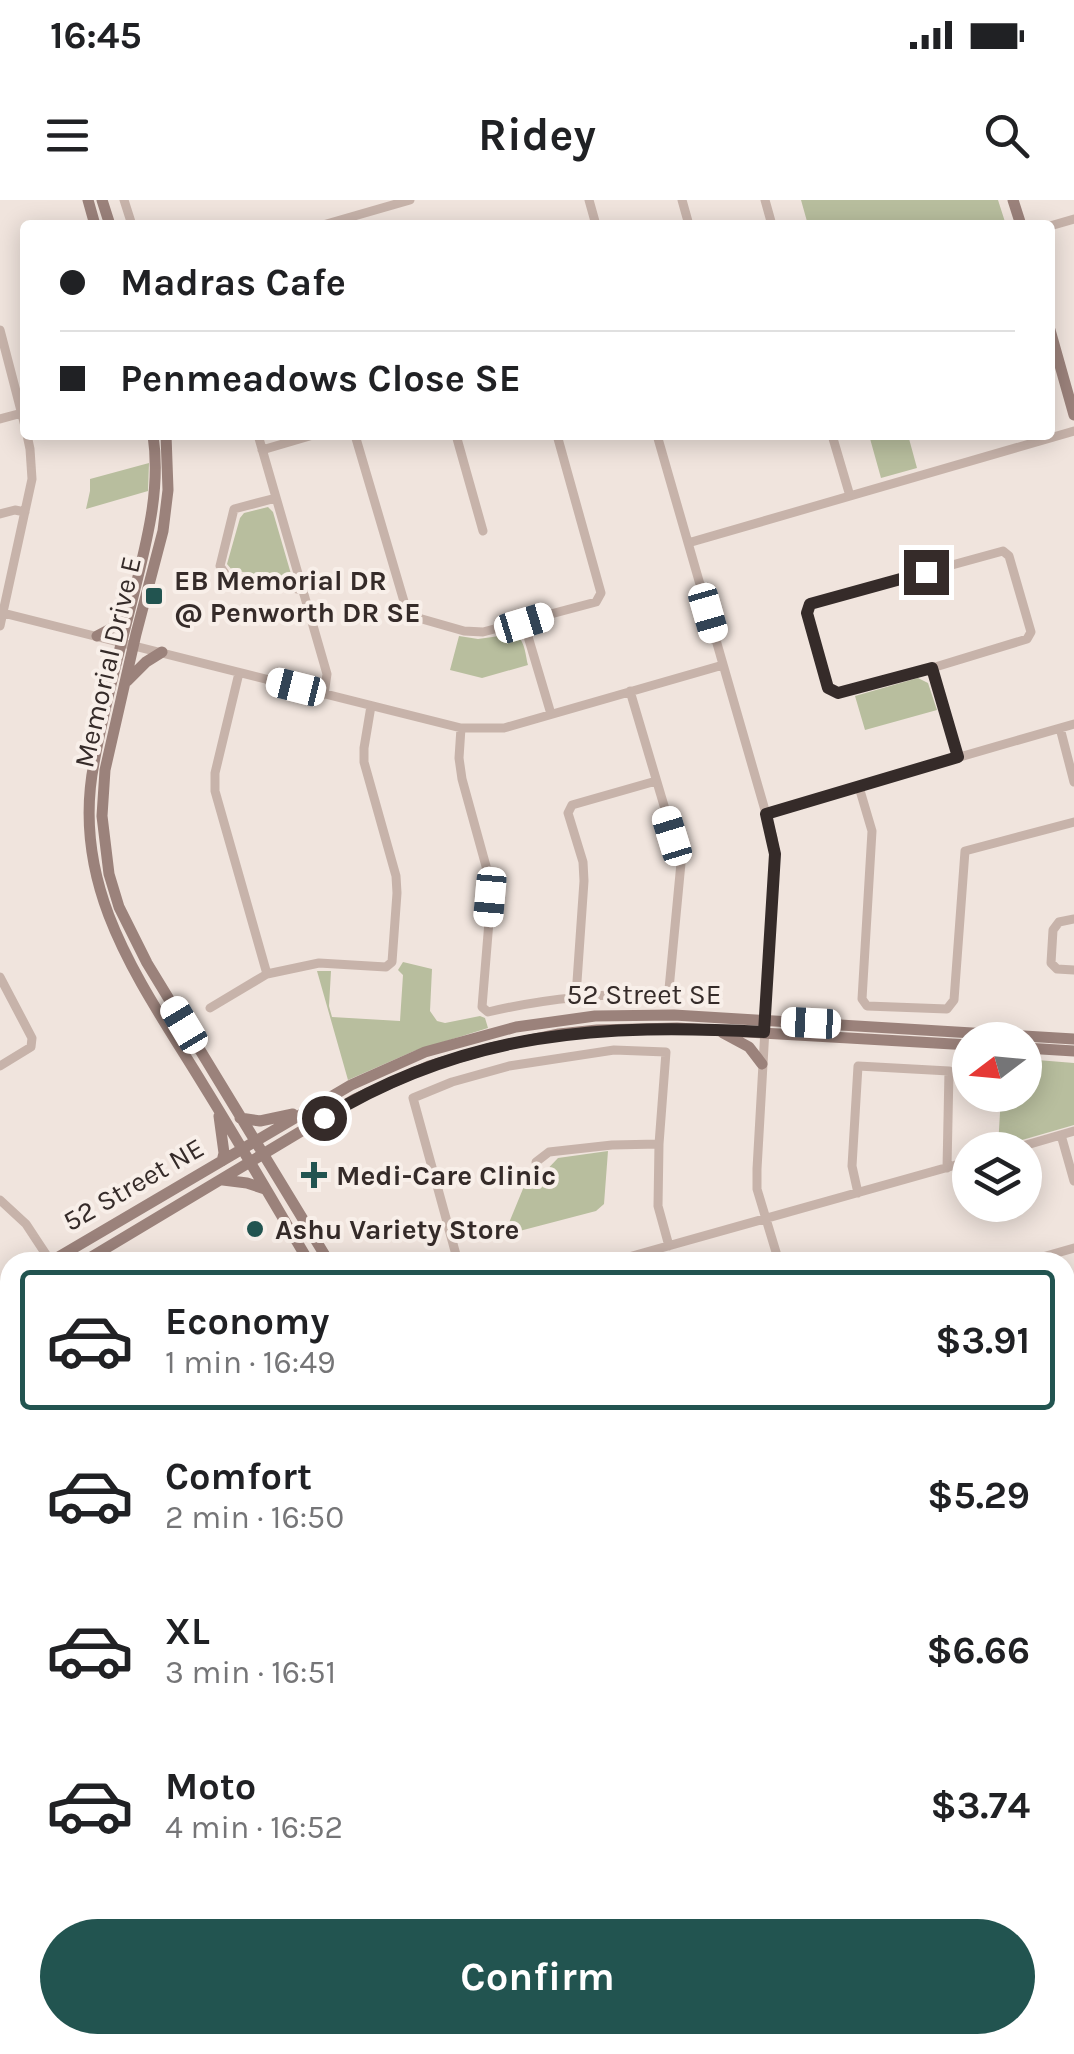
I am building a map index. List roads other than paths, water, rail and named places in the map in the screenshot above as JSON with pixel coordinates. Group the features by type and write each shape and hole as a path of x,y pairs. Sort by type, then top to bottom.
{"main road":[{"path":"1055,348 1074,415"},
{"name":"Memorial Drive E","path":"153,440 155,486 151,522 130,608 126,681 103,788 108,874 131,934 240,1118 264,1190 303,1252"},
{"name":"Memorial Drive E","path":"166,440 168,490 164,531 106,702 90,787 89,831 95,876 132,969 218,1109 280,1183 323,1252"},
{"path":"97,636 114,627 130,608"},
{"path":"126,681 162,652"},
{"name":"52 Street SE","path":"252,1152 302,1112 406,1060 516,1026 557,1019 674,1014 952,1043"},
{"name":"52 Street SE","path":"252,1152 278,1144 355,1099 430,1066 520,1041 597,1030 765,1026 1074,1039"},
{"path":"715,1030 749,1046 762,1064"},
{"path":"1042,1049 1074,1051"},
{"path":"218,1109 222,1161"},
{"path":"240,1118 260,1121 302,1112"},
{"path":"278,1144 275,1162 280,1183"},
{"name":"52 Street NE","path":"68,1252 222,1161 252,1152"},
{"name":"52 Street NE","path":"101,1252 223,1180 252,1152"},
{"path":"223,1180 264,1190"}],"street":[{"path":"340,220 410,200"},
{"path":"0,330 20,405"},
{"path":"0,626 32,479 28,440"},
{"path":"259,440 327,674 324,694"},
{"path":"262,450 296,440"},
{"path":"357,440 408,614 483,632 596,602 602,593 557,440"},
{"path":"457,440 483,530"},
{"path":"658,440 775,854 756,1169 757,1189 775,1252"},
{"path":"833,440 850,496"},
{"path":"688,543 1043,440"},
{"path":"276,498 234,510 220,566 226,574 302,590"},
{"path":"0,514 25,512"},
{"path":"1003,551 1008,556 1031,632 1027,639 932,668 838,693 828,688 807,613 810,604 1003,551"},
{"path":"3,613 461,728 504,728 723,665"},
{"path":"524,623 551,714"},
{"path":"932,668 958,757"},
{"path":"239,673 214,791 268,974"},
{"path":"461,728 458,758 489,877 482,1007 488,1012 576,996 664,994 669,989 680,863 630,691"},
{"path":"210,1008 268,974 311,964 386,967 392,962 396,876 364,762 371,706"},
{"path":"766,814 1074,724"},
{"path":"1060,728 1074,782"},
{"path":"576,996 584,881 583,862 568,813 572,806 656,781"},
{"path":"858,787 872,832 862,999 866,1006 947,1009 954,1000 965,852 1074,822"},
{"path":"1074,919 1059,922 1053,930 1052,963 1057,969 1074,970"},
{"path":"0,978 32,1038 31,1047 0,1066"},
{"path":"455,1252 413,1098 510,1066 614,1050 666,1052 658,1206 669,1246"},
{"path":"858,1192 852,1166 858,1066 949,1071 947,1168"},
{"path":"1042,1141 1074,1132"},
{"path":"1061,1135 1074,1181"},
{"path":"536,1162 549,1152 659,1144"},
{"path":"647,1252 952,1166"},
{"path":"0,1200 26,1224 44,1252"}],"place":[{"name":"EB Memorial DR @ Penworth DR SE","path":"154,596"},
{"name":"Medi-Care Clinic","path":"314,1175"},
{"name":"Ashu Variety Store","path":"255,1229"}]}
